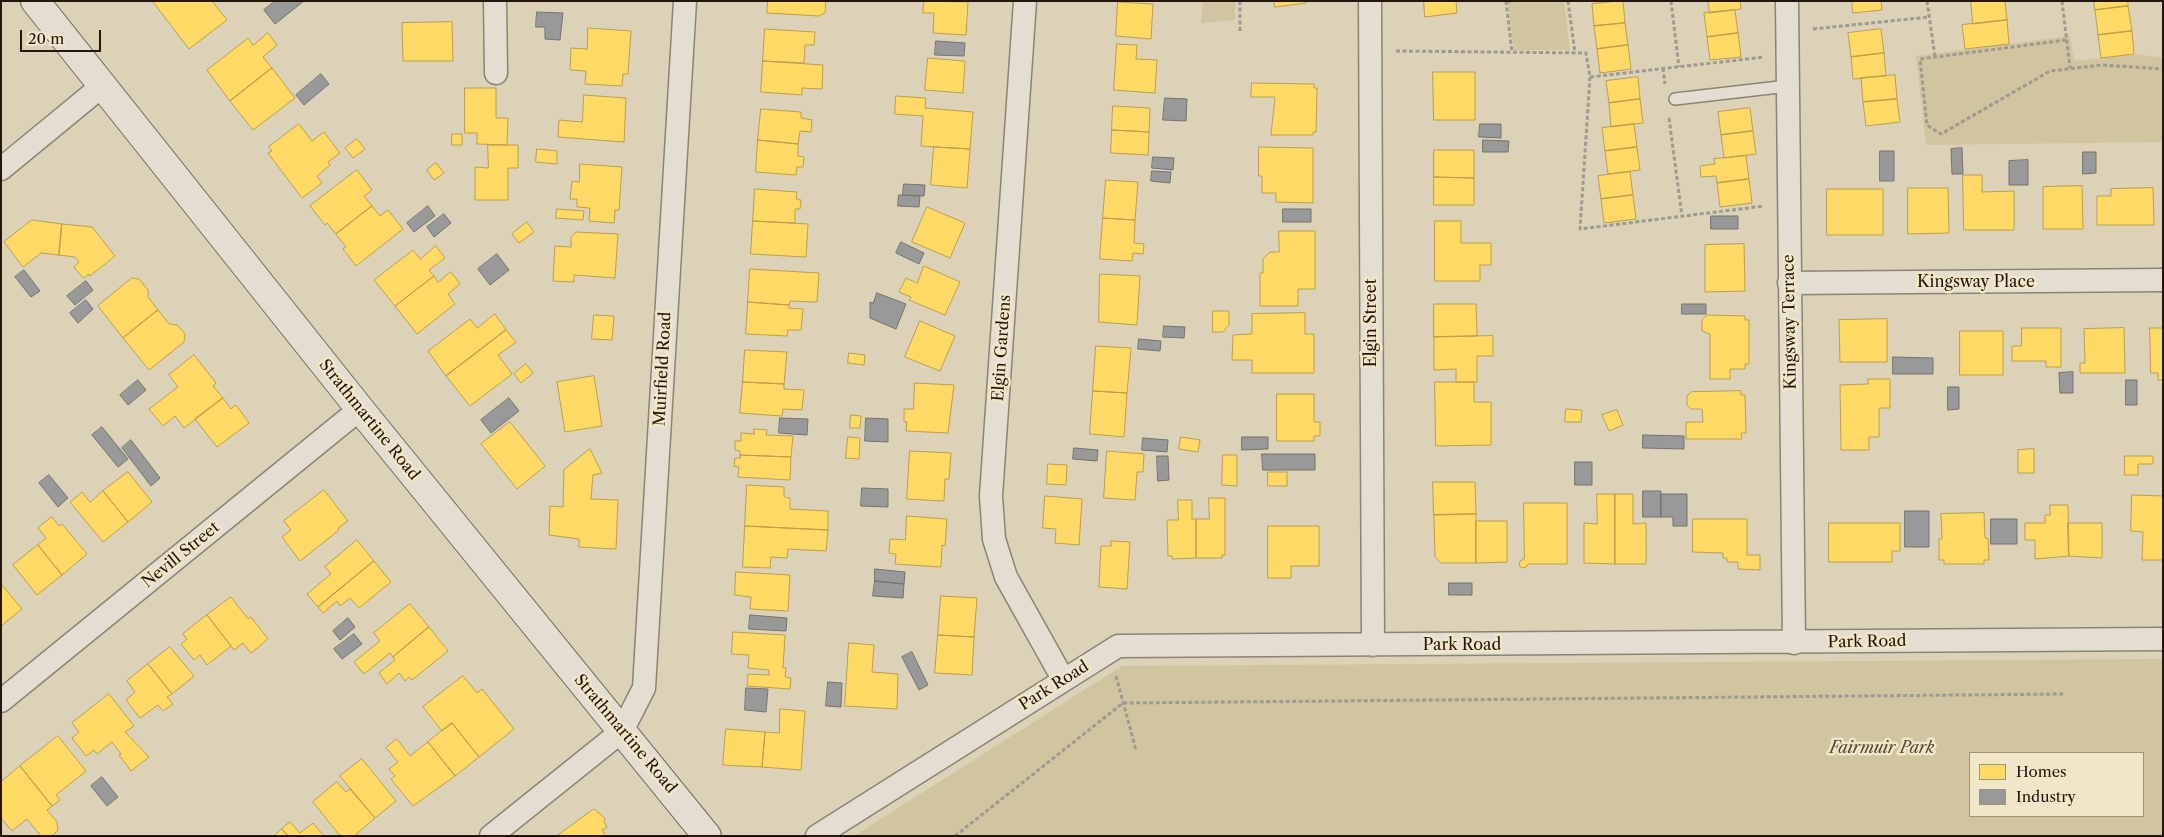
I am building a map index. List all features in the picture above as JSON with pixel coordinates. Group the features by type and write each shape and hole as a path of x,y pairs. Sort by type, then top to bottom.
{"street":[{"name":"Strathmartine Road","path":"35,1 360,409 707,836"},
{"path":"495,1 496,72"},
{"name":"Muirfield Road","path":"622,731 644,688 685,1"},
{"name":"Elgin Gardens","path":"1025,1 992,496 994,539 1006,577 1063,679"},
{"name":"Elgin Street","path":"1370,1 1373,645"},
{"name":"Kingsway Terrace","path":"1787,1 1794,643"},
{"path":"1,169 102,86"},
{"name":"Kingsway Place","path":"1789,283 2163,280"},
{"name":"Nevill Street","path":"1,701 360,409"},
{"name":"Park Road","path":"817,836 1118,646 1794,643 2163,639"},
{"path":"491,836 622,731"}],"lane":[{"path":"1675,99 1788,86"}],"path":[{"path":"1240,1 1240,31"},
{"path":"1512,52 1506,2 1513,1"},
{"path":"1568,1 1575,53"},
{"path":"1671,1 1679,67"},
{"path":"1927,1 1935,57"},
{"path":"2062,1 2070,68"},
{"path":"1787,32 1929,17"},
{"path":"2066,40 1920,59 1927,125 1941,134 2050,70 2102,65 2163,69"},
{"path":"1370,51 1586,53 1590,77 1580,229 1789,203"},
{"path":"1590,77 1788,54"},
{"path":"1664,68 1666,89"},
{"path":"1669,115 1682,216"},
{"path":"1109,652 1136,750"},
{"path":"955,836 1123,703 2065,694"}],"green space":[{"path":"1203,1 1235,1 1235,20 1201,23"},
{"path":"1508,1 1564,1 1570,50 1514,50"},
{"path":"2070,36 2074,61 2134,54 2163,58 2163,142 1926,145 1916,56"},
{"name":"Fairmuir Park","path":"2163,659 2163,836 854,836 1122,666"}],"building: Homes":[{"path":"154,1 212,1 227,20 189,49"},
{"path":"768,1 826,1 825,13 819,16 767,13"},
{"path":"924,1 968,2 966,35 933,33 934,13 923,13"},
{"path":"1274,1 1306,1 1306,3 1275,7"},
{"path":"1424,1 1456,1 1457,13 1425,17"},
{"path":"1623,1 1625,23 1594,26 1592,4"},
{"path":"1708,1 1740,1 1741,9 1710,13"},
{"path":"1852,1 1881,1 1882,10 1853,13"},
{"path":"1971,1 2005,1 2007,20 1973,24"},
{"path":"2094,1 2128,1 2128,6 2095,10"},
{"path":"1118,2 1153,4 1151,39 1116,36"},
{"path":"2128,6 2132,31 2098,35 2095,10"},
{"path":"1735,10 1738,33 1707,37 1704,13"},
{"path":"2007,20 2009,44 1965,49 1962,25"},
{"path":"452,22 453,61 403,61 402,23"},
{"path":"1625,23 1628,45 1597,49 1594,26"},
{"path":"588,28 631,31 628,74 623,74 622,86 585,84 586,71 570,70 571,48 587,49"},
{"path":"765,29 815,32 814,45 805,45 804,63 763,61"},
{"path":"1881,29 1884,53 1851,57 1848,33"},
{"path":"2132,31 2134,54 2101,58 2098,35"},
{"path":"268,33 277,45 263,57 272,68 230,101 207,70 248,38 253,45"},
{"path":"1738,33 1741,57 1710,60 1707,37"},
{"path":"1117,44 1137,45 1136,59 1157,60 1155,93 1114,90"},
{"path":"1628,45 1631,69 1600,73 1597,49"},
{"path":"1884,53 1886,76 1853,79 1851,57"},
{"path":"928,58 965,61 963,93 925,90"},
{"path":"763,61 823,65 822,89 802,88 802,95 761,92"},
{"path":"272,68 295,98 253,130 230,101"},
{"path":"1433,72 1475,72 1475,120 1434,120"},
{"path":"1895,75 1897,99 1863,102 1861,78"},
{"path":"1638,77 1640,99 1609,103 1606,81"},
{"path":"1252,83 1314,84 1314,88 1317,88 1316,132 1313,132 1313,135 1271,135 1275,97 1251,97"},
{"path":"465,88 496,88 496,118 508,118 507,145 477,144 477,133 465,133"},
{"path":"584,95 626,98 624,142 558,137 559,120 582,122"},
{"path":"896,96 926,98 925,108 973,112 970,149 921,146 923,116 895,114"},
{"path":"1640,99 1643,123 1611,127 1609,103"},
{"path":"1897,99 1900,122 1866,126 1863,102"},
{"path":"1113,106 1150,108 1149,132 1112,130"},
{"path":"1750,108 1753,131 1721,135 1718,112"},
{"path":"761,109 801,112 801,118 812,120 811,132 800,131 798,144 758,140"},
{"path":"299,124 312,141 324,132 340,153 328,162 330,165 317,176 322,183 302,198 268,153 272,151 269,147"},
{"path":"1634,124 1637,147 1605,151 1602,128"},
{"path":"1112,130 1149,132 1148,155 1111,153"},
{"path":"1753,131 1756,154 1724,158 1721,135"},
{"path":"452,134 462,134 462,145 452,145"},
{"path":"357,139 365,149 353,158 345,148"},
{"path":"758,140 798,144 798,156 804,157 803,167 797,167 796,175 756,172"},
{"path":"488,145 518,145 518,168 508,168 508,200 475,200 475,167 488,168"},
{"path":"934,147 970,149 967,188 931,185"},
{"path":"1259,147 1313,148 1313,203 1276,202 1276,193 1262,193 1262,176 1259,176"},
{"path":"1637,147 1640,170 1608,174 1605,151"},
{"path":"537,149 557,151 557,164 536,162"},
{"path":"1434,150 1474,150 1474,178 1434,177"},
{"path":"1746,156 1749,179 1717,183 1716,176 1701,177 1700,166 1715,164 1714,159"},
{"path":"436,163 444,173 434,180 427,170"},
{"path":"580,164 622,167 619,210 615,210 614,223 589,221 590,208 577,207 577,199 570,199 572,181 579,182"},
{"path":"357,170 372,190 364,196 372,206 336,234 327,223 325,225 310,206"},
{"path":"1630,172 1633,195 1601,199 1598,176"},
{"path":"1963,175 1982,175 1982,192 2014,191 2014,230 1964,230"},
{"path":"1434,177 1474,178 1474,205 1434,205"},
{"path":"1749,179 1752,203 1720,207 1717,183"},
{"path":"1106,180 1138,182 1135,220 1103,218"},
{"path":"2082,186 2083,229 2043,229 2043,187"},
{"path":"1908,188 1948,188 1949,233 1908,234"},
{"path":"2153,188 2154,225 2097,225 2097,196 2111,196 2111,189"},
{"path":"755,189 797,192 796,199 801,200 800,209 795,209 795,223 753,221"},
{"path":"1827,189 1883,189 1883,235 1827,235"},
{"path":"1633,195 1636,219 1604,223 1601,199"},
{"path":"372,206 380,216 388,210 403,229 356,266 343,249 346,247 336,234"},
{"path":"927,207 965,223 950,258 912,242"},
{"path":"557,209 584,211 583,220 556,218"},
{"path":"1103,218 1135,220 1134,243 1144,244 1143,254 1133,253 1132,261 1100,259"},
{"path":"32,220 62,224 59,255 41,253 23,267 4,242"},
{"path":"753,221 808,224 806,257 751,254"},
{"path":"1435,221 1461,221 1461,243 1491,243 1491,265 1480,265 1480,281 1435,281"},
{"path":"527,222 534,232 519,243 512,234"},
{"path":"62,224 92,227 115,256 90,276 89,274 83,278 74,267 79,262 75,257 59,255"},
{"path":"1279,231 1315,231 1315,289 1298,289 1298,306 1260,306 1260,273 1263,273 1263,259 1270,252 1279,252"},
{"path":"576,232 618,234 615,278 574,275 574,282 553,281 555,246 571,247 571,238"},
{"path":"1744,244 1745,291 1705,292 1705,245"},
{"path":"436,246 445,258 429,270 434,276 395,306 374,280 413,250 420,259"},
{"path":"924,266 960,282 945,315 909,300 911,297 899,292 906,278 917,283"},
{"path":"750,269 819,273 817,302 790,301 789,305 748,302"},
{"path":"451,272 460,284 448,294 455,304 417,334 395,306 434,276 438,282"},
{"path":"1100,274 1140,276 1137,325 1099,322"},
{"path":"132,278 139,279 148,290 148,297 158,310 123,338 98,306"},
{"path":"748,302 789,305 789,308 803,309 801,330 788,330 787,336 746,334"},
{"path":"1434,304 1476,304 1477,336 1434,337"},
{"path":"158,310 169,324 177,325 185,334 184,342 149,370 123,338"},
{"path":"1213,311 1229,311 1229,325 1223,332 1213,332"},
{"path":"1305,313 1305,334 1314,334 1314,373 1252,373 1252,360 1232,360 1233,335 1252,334 1252,314"},
{"path":"495,314 506,330 446,376 428,351 470,319 477,328"},
{"path":"594,315 614,316 612,340 592,339"},
{"path":"1707,315 1745,316 1745,320 1749,320 1749,364 1745,364 1745,369 1730,369 1730,379 1710,379 1710,334 1702,331 1702,320"},
{"path":"1887,319 1887,362 1840,362 1839,320"},
{"path":"920,321 955,336 940,371 905,357"},
{"path":"2022,328 2061,328 2061,367 2046,367 2046,361 2012,361 2012,346 2021,346"},
{"path":"2124,328 2125,373 2080,373 2080,363 2085,363 2084,329"},
{"path":"2150,328 2163,328 2163,380 2158,380 2158,373 2151,373"},
{"path":"506,330 516,342 498,355 512,374 470,406 446,376"},
{"path":"1960,331 2003,331 2003,375 1960,375"},
{"path":"1493,336 1493,356 1477,356 1477,382 1456,382 1456,369 1434,370 1434,337"},
{"path":"1096,346 1131,348 1127,393 1093,391"},
{"path":"745,350 787,352 784,384 743,382"},
{"path":"849,353 865,355 864,365 848,363"},
{"path":"194,355 216,383 213,386 223,398 184,428 175,416 163,426 149,409 178,387 169,375"},
{"path":"526,364 533,373 521,383 514,374"},
{"path":"594,376 602,426 565,432 557,382"},
{"path":"1868,379 1890,379 1890,408 1879,408 1879,437 1869,437 1869,450 1841,450 1840,385 1868,384"},
{"path":"743,382 784,384 784,389 804,390 802,410 783,409 782,416 740,413"},
{"path":"1435,382 1474,382 1474,402 1491,402 1491,445 1436,446"},
{"path":"915,383 954,385 948,433 906,431 907,422 904,422 904,409 913,409"},
{"path":"1093,391 1127,393 1124,437 1090,434"},
{"path":"1741,391 1741,395 1745,395 1746,433 1741,433 1742,439 1686,439 1686,422 1703,422 1702,409 1691,409 1687,405 1687,396 1691,392"},
{"path":"1277,394 1314,394 1314,422 1320,422 1320,436 1314,436 1314,441 1277,441"},
{"path":"223,398 231,409 236,405 249,423 217,447 195,419"},
{"path":"1566,409 1582,410 1581,422 1565,422"},
{"path":"1617,410 1623,425 1609,431 1602,415"},
{"path":"851,415 861,416 860,428 850,428"},
{"path":"510,422 545,466 517,489 481,444"},
{"path":"754,429 767,430 766,435 793,436 791,457 740,455 740,451 735,450 735,441 741,441 741,433 754,434"},
{"path":"848,437 860,438 859,459 846,458"},
{"path":"1181,437 1200,440 1198,452 1179,449"},
{"path":"590,449 602,473 593,475 591,499 618,500 616,549 579,547 579,539 549,535 550,506 563,507 564,470"},
{"path":"2034,449 2034,473 2018,473 2018,450"},
{"path":"910,451 951,453 949,479 945,479 944,501 907,499"},
{"path":"1107,451 1144,454 1143,472 1137,472 1135,500 1104,498"},
{"path":"740,455 791,457 790,480 738,477 739,467 734,466 735,458 740,458"},
{"path":"1223,455 1237,455 1237,486 1222,485"},
{"path":"2125,456 2153,456 2153,464 2138,464 2138,475 2125,475"},
{"path":"1048,464 1067,465 1066,485 1047,484"},
{"path":"128,472 152,502 128,522 103,491"},
{"path":"1268,472 1287,472 1287,486 1268,486"},
{"path":"1433,482 1475,482 1476,514 1434,515"},
{"path":"747,485 784,487 784,497 790,498 790,509 828,511 828,530 745,526"},
{"path":"324,490 348,521 300,561 282,537 291,530 284,521"},
{"path":"103,491 128,522 103,542 70,502 82,492 90,502"},
{"path":"1597,494 1615,494 1615,564 1584,563 1584,523 1597,524"},
{"path":"1615,494 1633,494 1633,524 1646,523 1646,564 1615,564"},
{"path":"2132,495 2163,496 2163,560 2142,560 2143,532 2131,531"},
{"path":"1045,496 1082,499 1079,545 1055,543 1056,529 1043,528"},
{"path":"1209,498 1225,498 1225,555 1222,555 1222,558 1196,558 1196,519 1209,519"},
{"path":"1178,500 1192,500 1192,519 1196,519 1196,558 1172,559 1172,556 1168,556 1167,520 1178,520"},
{"path":"1524,503 1567,503 1567,564 1528,564 1522,568 1519,565 1520,561 1524,559"},
{"path":"2050,505 2068,505 2069,556 2035,559 2035,540 2025,540 2025,523 2045,523 2045,515 2050,515"},
{"path":"1984,513 1985,538 1988,538 1989,560 1984,560 1984,564 1944,564 1944,560 1939,560 1939,539 1942,539 1941,514"},
{"path":"1476,514 1476,563 1441,563 1435,557 1434,515"},
{"path":"907,516 947,519 945,546 942,545 941,567 895,564 896,554 889,553 890,539 905,540"},
{"path":"52,517 59,526 62,524 87,554 62,575 38,545 46,538 38,528"},
{"path":"1693,519 1747,519 1747,555 1760,555 1760,570 1738,569 1738,562 1727,562 1727,558 1723,558 1723,553 1693,552"},
{"path":"1476,521 1507,521 1507,562 1476,563"},
{"path":"1829,523 1900,523 1900,551 1892,551 1892,562 1829,562"},
{"path":"2068,523 2102,523 2102,558 2069,556"},
{"path":"745,526 828,530 826,551 788,549 787,558 771,557 770,568 743,567"},
{"path":"1268,526 1319,526 1319,566 1291,566 1291,578 1268,578"},
{"path":"357,540 374,561 318,607 307,594 331,574 325,567"},
{"path":"1111,541 1130,542 1127,589 1099,587 1101,546 1111,546"},
{"path":"38,545 62,575 37,595 13,565"},
{"path":"374,561 391,582 359,608 350,598 340,606 337,601 323,613 318,607"},
{"path":"736,572 790,575 788,611 750,609 751,597 735,595"},
{"path":"1,584 22,609 1,626"},
{"path":"941,596 977,598 974,637 938,635"},
{"path":"231,597 248,619 251,617 268,639 251,653 243,643 234,650 207,615"},
{"path":"410,604 429,627 393,657 390,653 364,674 354,662 380,641 374,633"},
{"path":"207,615 231,646 207,665 200,655 194,660 181,644 187,639 183,634"},
{"path":"429,627 448,651 412,680 409,677 405,681 399,673 387,684 379,673 395,660 393,657"},
{"path":"733,632 785,635 783,668 786,668 785,677 791,678 790,689 747,686 748,674 769,675 769,670 748,668 749,655 732,654"},
{"path":"938,635 974,637 972,675 935,673"},
{"path":"849,643 874,645 872,672 898,674 897,709 845,706"},
{"path":"170,647 194,676 172,694 148,664"},
{"path":"148,664 172,694 167,697 173,704 163,711 158,705 140,718 126,700 135,692 127,681"},
{"path":"463,676 477,693 482,689 514,729 479,757 452,723 442,731 423,707"},
{"path":"109,694 134,726 125,732 149,757 131,771 112,742 97,754 94,750 86,756 72,738 79,732 72,723"},
{"path":"780,709 805,711 801,770 762,767 765,732 779,733"},
{"path":"452,723 479,757 455,776 428,742"},
{"path":"726,729 765,732 762,767 723,765"},
{"path":"58,736 86,771 56,795 60,800 52,806 20,766"},
{"path":"397,739 410,756 428,742 455,776 413,806 391,779 395,776 389,769 398,762 386,748"},
{"path":"362,759 396,801 375,818 340,776"},
{"path":"20,766 52,806 47,810 57,822 58,830 52,836 41,836 27,819 12,831 1,818 1,782"},
{"path":"337,782 346,792 350,789 375,818 354,836 340,836 313,802"},
{"path":"594,809 605,818 604,822 607,827 602,830 606,836 557,836"},
{"path":"290,822 300,833 313,823 324,836 288,836 282,829"},
{"path":"282,829 288,836 274,836"}],"building: Industry":[{"path":"275,1 304,1 275,24 264,10"},
{"path":"537,12 563,13 560,40 545,39 545,27 536,27"},
{"path":"936,41 965,43 964,56 935,55"},
{"path":"321,74 329,84 304,105 296,95"},
{"path":"1165,98 1187,99 1186,121 1163,120"},
{"path":"1480,124 1501,124 1501,138 1479,137"},
{"path":"1483,140 1509,141 1508,152 1483,152"},
{"path":"1962,148 1963,174 1952,174 1951,149"},
{"path":"1880,151 1894,151 1894,181 1880,181"},
{"path":"2083,152 2096,152 2096,173 2083,174"},
{"path":"1153,157 1174,158 1173,170 1152,168"},
{"path":"2028,160 2028,185 2009,185 2009,161"},
{"path":"1152,171 1171,172 1170,183 1151,181"},
{"path":"904,184 925,185 924,196 903,195"},
{"path":"899,195 920,196 919,207 898,206"},
{"path":"428,206 435,216 414,232 407,223"},
{"path":"1283,209 1311,209 1311,222 1283,222"},
{"path":"444,214 451,223 434,237 427,227"},
{"path":"1711,216 1738,216 1738,229 1711,229"},
{"path":"901,242 924,253 919,264 896,253"},
{"path":"497,254 509,270 490,285 478,269"},
{"path":"24,270 40,291 31,297 15,277"},
{"path":"86,281 93,290 75,305 67,296"},
{"path":"877,293 906,304 896,329 870,318 870,302 873,303"},
{"path":"86,300 93,309 78,323 70,313"},
{"path":"1682,304 1706,304 1706,314 1682,314"},
{"path":"1164,326 1185,327 1184,338 1163,337"},
{"path":"1139,339 1161,341 1160,351 1138,349"},
{"path":"1893,357 1933,358 1933,374 1893,374"},
{"path":"2073,372 2073,393 2060,393 2059,373"},
{"path":"138,380 146,390 128,405 120,395"},
{"path":"2126,380 2137,380 2137,405 2126,405"},
{"path":"1948,387 1959,387 1959,409 1948,410"},
{"path":"509,398 519,411 491,433 481,420"},
{"path":"780,418 808,419 807,435 779,433"},
{"path":"866,418 888,419 888,442 865,441"},
{"path":"102,427 128,459 118,467 92,435"},
{"path":"1643,435 1684,436 1684,449 1643,448"},
{"path":"1242,437 1268,437 1268,449 1242,450"},
{"path":"1143,438 1168,440 1167,452 1142,450"},
{"path":"131,440 160,478 151,486 122,448"},
{"path":"1074,448 1098,450 1097,461 1073,459"},
{"path":"1262,454 1315,454 1315,470 1263,470"},
{"path":"1157,456 1168,456 1169,480 1158,481"},
{"path":"1575,462 1592,462 1592,485 1575,485"},
{"path":"49,475 68,498 58,507 39,483"},
{"path":"862,488 888,489 888,507 861,506"},
{"path":"1643,491 1661,491 1661,517 1643,517"},
{"path":"1661,494 1687,494 1687,526 1673,526 1673,517 1661,517"},
{"path":"1905,511 1929,511 1929,547 1905,547"},
{"path":"1991,519 2017,519 2017,544 1991,544"},
{"path":"875,569 905,572 904,584 875,581"},
{"path":"875,581 904,584 903,598 873,596"},
{"path":"1449,583 1472,583 1472,595 1449,595"},
{"path":"750,615 787,618 786,631 749,629"},
{"path":"348,618 355,627 340,640 333,631"},
{"path":"354,634 362,644 342,659 334,649"},
{"path":"912,652 928,685 919,690 902,657"},
{"path":"828,682 842,683 841,707 826,706"},
{"path":"746,688 768,689 766,712 745,710"},
{"path":"102,777 118,797 107,806 91,786"}]}
